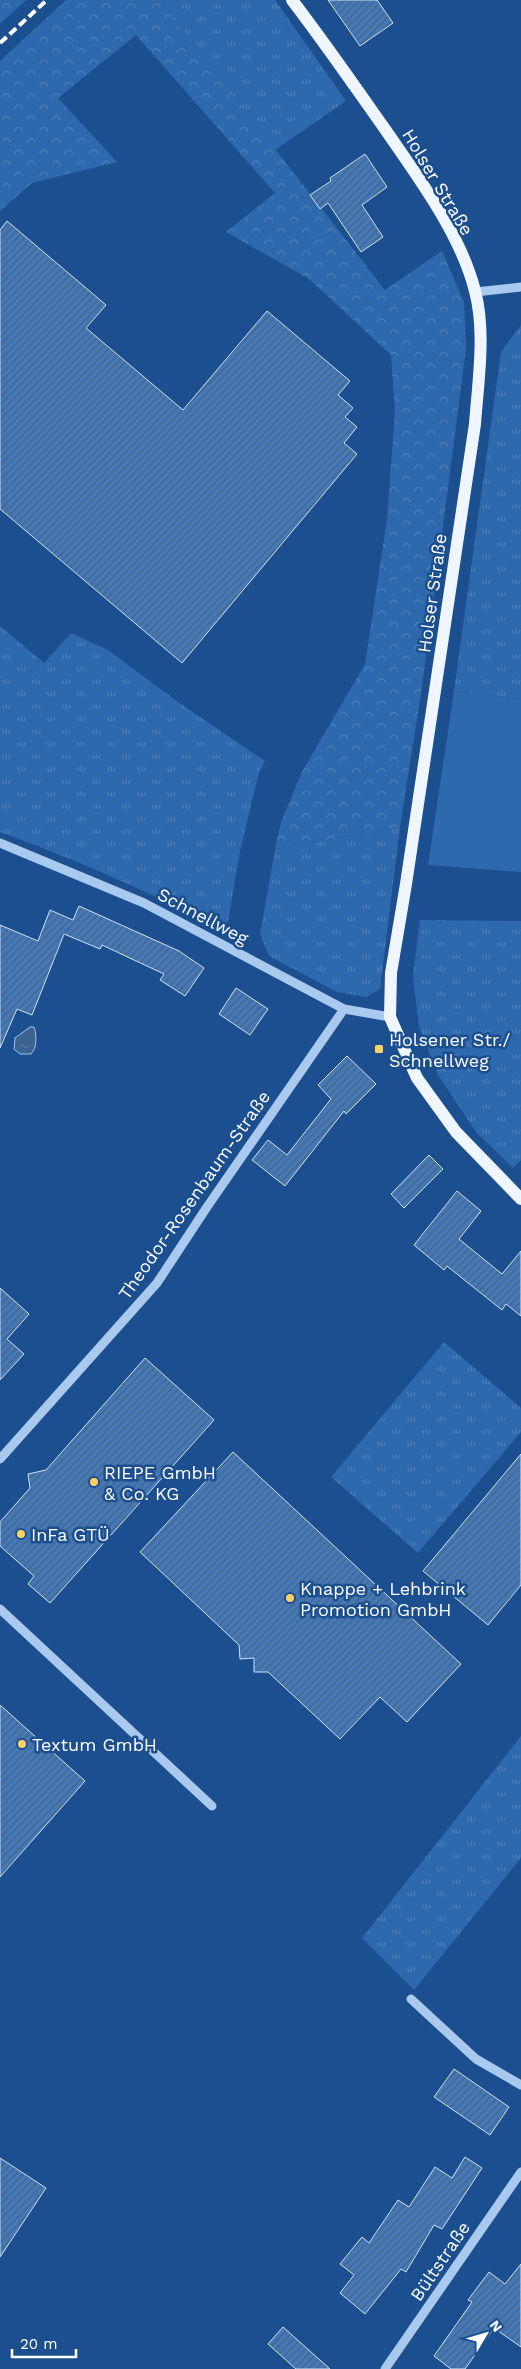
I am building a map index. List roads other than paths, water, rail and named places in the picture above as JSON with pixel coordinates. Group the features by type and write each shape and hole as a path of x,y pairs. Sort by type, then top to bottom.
{"main road":[{"name":"Holser Straße","path":"292,0 331,51 421,181 454,238 476,292 481,347 475,424 408,875 391,973 390,1017 417,1078 456,1132 521,1200"}],"street":[{"path":"476,292 521,287"},
{"name":"Schnellweg","path":"0,843 144,903 344,1009 390,1017"},
{"name":"Theodor-Rosenbaum-Straße","path":"0,1459 156,1283 206,1207 344,1009"},
{"path":"0,1609 212,1806"},
{"path":"411,1999 476,2059 521,2085"},
{"name":"Bültstraße","path":"385,2369 521,2172"}],"water":[{"path":"30,1027 34,1027 35,1030 36,1041 34,1048 31,1054 20,1054 14,1049 15,1038"}],"railway":[{"path":"0,43 47,0"}],"place":[{"name":"Holsener Str./ Schnellweg","path":"379,1049"},
{"name":"RIEPE GmbH & Co. KG","path":"94,1482"},
{"name":"InFa GTÜ","path":"21,1534"},
{"name":"Knappe + Lehbrink Promotion GmbH","path":"290,1598"},
{"name":"Textum GmbH","path":"22,1744"}]}
